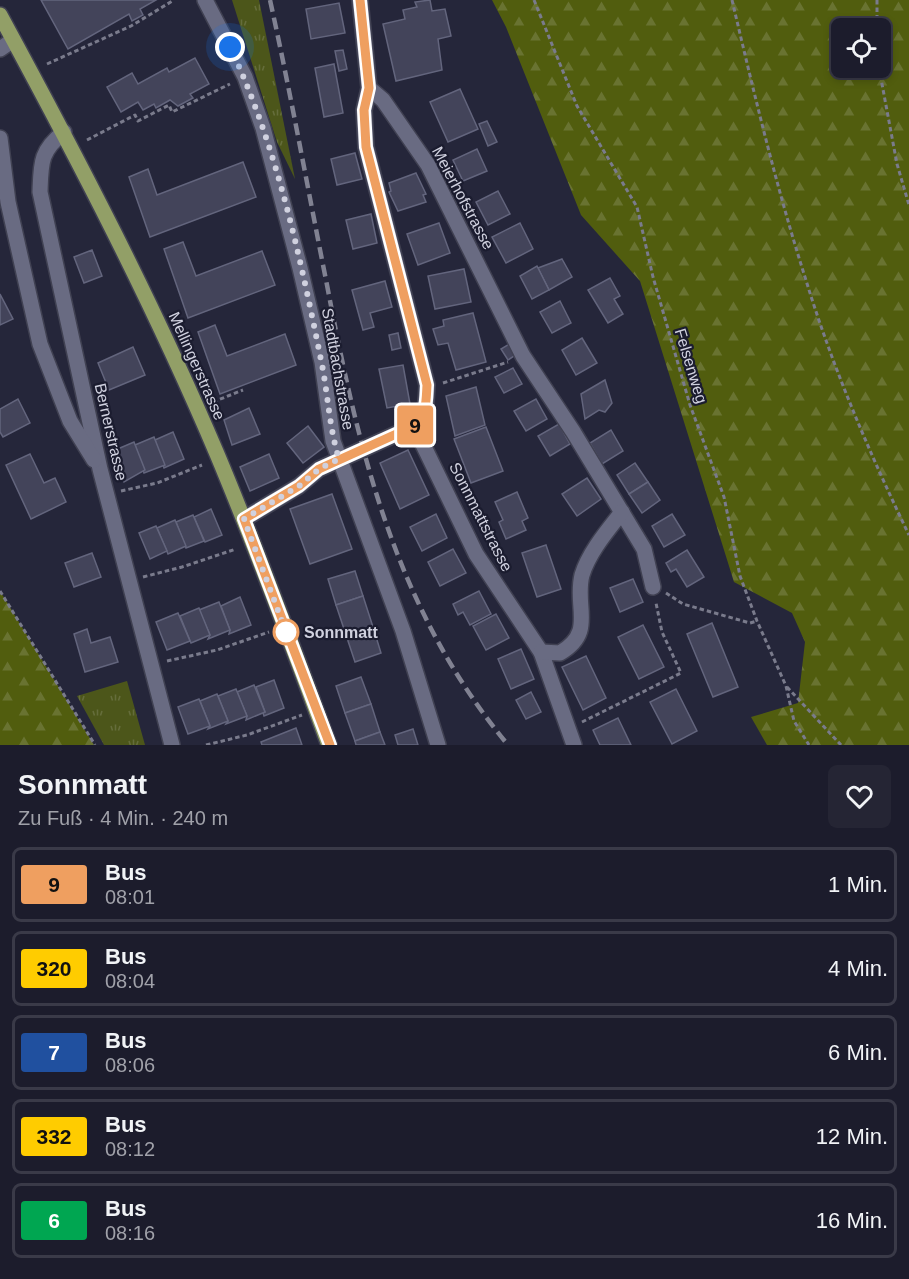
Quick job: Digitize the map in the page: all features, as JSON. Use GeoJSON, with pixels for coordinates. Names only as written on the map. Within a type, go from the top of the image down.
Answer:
{"type":"FeatureCollection","features":[{"type":"Feature","properties":{"kind":"main road","name":"Mellingerstrasse"},"geometry":{"type":"LineString","coordinates":[[0,15],[64,132],[139,282],[244,519],[330,745]]}},
{"type":"Feature","properties":{"kind":"street","name":"Stadtbachstrasse"},"geometry":{"type":"LineString","coordinates":[[205,0],[245,77],[263,128],[300,268],[339,459],[403,631],[438,745]]}},
{"type":"Feature","properties":{"kind":"street"},"geometry":{"type":"LineString","coordinates":[[244,519],[299,486],[319,469],[414,426],[421,420],[426,408],[427,385],[366,147],[364,110],[369,88],[360,0]]}},
{"type":"Feature","properties":{"kind":"street"},"geometry":{"type":"LineString","coordinates":[[0,49],[13,40]]}},
{"type":"Feature","properties":{"kind":"street","name":"Meierhofstrasse"},"geometry":{"type":"LineString","coordinates":[[369,88],[383,100],[428,165],[523,357],[574,433],[644,549],[653,587]]}},
{"type":"Feature","properties":{"kind":"street","name":"Bernerstrasse"},"geometry":{"type":"LineString","coordinates":[[64,132],[51,142],[41,160],[40,192],[100,469],[130,580],[149,665],[172,745]]}},
{"type":"Feature","properties":{"kind":"street"},"geometry":{"type":"LineString","coordinates":[[0,138],[8,202],[40,344],[69,421],[100,469]]}},
{"type":"Feature","properties":{"kind":"street","name":"Sonnmattstrasse"},"geometry":{"type":"LineString","coordinates":[[414,426],[476,555],[541,652],[566,729],[574,745]]}},
{"type":"Feature","properties":{"kind":"street"},"geometry":{"type":"LineString","coordinates":[[541,652],[560,653],[578,641],[582,626],[580,585],[583,573],[606,532],[622,512]]}},
{"type":"Feature","properties":{"kind":"path"},"geometry":{"type":"LineString","coordinates":[[47,64],[131,26],[174,0]]}},
{"type":"Feature","properties":{"kind":"path","name":"Felsenweg"},"geometry":{"type":"LineString","coordinates":[[534,0],[577,106],[637,207],[653,277],[680,373],[723,497],[740,576],[786,686],[794,721],[809,745]]}},
{"type":"Feature","properties":{"kind":"path"},"geometry":{"type":"LineString","coordinates":[[732,0],[770,158],[805,279],[879,471],[909,535]]}},
{"type":"Feature","properties":{"kind":"path"},"geometry":{"type":"LineString","coordinates":[[877,0],[877,18]]}},
{"type":"Feature","properties":{"kind":"path"},"geometry":{"type":"LineString","coordinates":[[881,78],[897,164],[909,205]]}},
{"type":"Feature","properties":{"kind":"path"},"geometry":{"type":"LineString","coordinates":[[87,140],[135,115],[138,121],[169,105],[172,112],[220,89]]}},
{"type":"Feature","properties":{"kind":"path"},"geometry":{"type":"LineString","coordinates":[[427,385],[437,384],[523,357]]}},
{"type":"Feature","properties":{"kind":"path"},"geometry":{"type":"LineString","coordinates":[[211,403],[243,390]]}},
{"type":"Feature","properties":{"kind":"path"},"geometry":{"type":"LineString","coordinates":[[108,495],[157,483],[202,465]]}},
{"type":"Feature","properties":{"kind":"path"},"geometry":{"type":"LineString","coordinates":[[130,580],[182,567],[236,549]]}},
{"type":"Feature","properties":{"kind":"path"},"geometry":{"type":"LineString","coordinates":[[653,587],[683,604],[750,623],[757,621]]}},
{"type":"Feature","properties":{"kind":"path"},"geometry":{"type":"LineString","coordinates":[[566,729],[681,673],[662,632],[653,587]]}},
{"type":"Feature","properties":{"kind":"path"},"geometry":{"type":"LineString","coordinates":[[0,591],[95,745]]}},
{"type":"Feature","properties":{"kind":"path"},"geometry":{"type":"LineString","coordinates":[[149,665],[217,650],[269,632]]}},
{"type":"Feature","properties":{"kind":"path"},"geometry":{"type":"LineString","coordinates":[[786,686],[841,745]]}},
{"type":"Feature","properties":{"kind":"path"},"geometry":{"type":"LineString","coordinates":[[206,745],[247,735],[302,715]]}},
{"type":"Feature","properties":{"kind":"green space"},"geometry":{"type":"Polygon","coordinates":[[[232,0],[259,0],[295,179],[277,142],[232,0]]]}},
{"type":"Feature","properties":{"kind":"green space"},"geometry":{"type":"Polygon","coordinates":[[[492,0],[909,0],[909,745],[767,745],[751,717],[798,703],[805,642],[792,613],[734,582],[640,281],[581,215],[506,27],[492,0]]]}},
{"type":"Feature","properties":{"kind":"green space"},"geometry":{"type":"Polygon","coordinates":[[[0,591],[94,745],[0,745],[0,591]]]}},
{"type":"Feature","properties":{"kind":"green space"},"geometry":{"type":"Polygon","coordinates":[[[127,681],[145,745],[104,745],[77,696],[127,681]]]}},
{"type":"Feature","properties":{"kind":"building"},"geometry":{"type":"Polygon","coordinates":[[[41,0],[156,0],[140,9],[143,15],[132,21],[129,14],[68,49],[41,0]]]}},
{"type":"Feature","properties":{"kind":"building"},"geometry":{"type":"Polygon","coordinates":[[[430,0],[432,11],[445,9],[451,36],[438,39],[442,70],[396,81],[383,24],[405,19],[403,10],[417,7],[415,2],[430,0]]]}},
{"type":"Feature","properties":{"kind":"building"},"geometry":{"type":"Polygon","coordinates":[[[339,3],[345,33],[311,39],[306,9],[339,3]]]}},
{"type":"Feature","properties":{"kind":"building"},"geometry":{"type":"Polygon","coordinates":[[[343,50],[347,69],[339,71],[335,51],[343,50]]]}},
{"type":"Feature","properties":{"kind":"building"},"geometry":{"type":"Polygon","coordinates":[[[195,58],[209,84],[190,94],[193,98],[178,106],[170,100],[156,108],[154,104],[143,110],[138,102],[121,112],[107,87],[132,73],[138,84],[167,68],[169,72],[195,58]]]}},
{"type":"Feature","properties":{"kind":"building"},"geometry":{"type":"Polygon","coordinates":[[[334,64],[343,113],[324,117],[315,68],[334,64]]]}},
{"type":"Feature","properties":{"kind":"building"},"geometry":{"type":"Polygon","coordinates":[[[460,89],[478,129],[448,142],[430,102],[460,89]]]}},
{"type":"Feature","properties":{"kind":"building"},"geometry":{"type":"Polygon","coordinates":[[[487,121],[497,142],[488,146],[479,124],[487,121]]]}},
{"type":"Feature","properties":{"kind":"building"},"geometry":{"type":"Polygon","coordinates":[[[477,149],[487,171],[463,181],[453,160],[477,149]]]}},
{"type":"Feature","properties":{"kind":"building"},"geometry":{"type":"Polygon","coordinates":[[[355,153],[362,179],[337,185],[331,159],[355,153]]]}},
{"type":"Feature","properties":{"kind":"building"},"geometry":{"type":"Polygon","coordinates":[[[243,162],[256,197],[150,237],[129,177],[148,169],[157,195],[243,162]]]}},
{"type":"Feature","properties":{"kind":"building"},"geometry":{"type":"Polygon","coordinates":[[[416,173],[426,194],[423,195],[426,202],[398,211],[389,192],[391,191],[389,183],[416,173]]]}},
{"type":"Feature","properties":{"kind":"building"},"geometry":{"type":"Polygon","coordinates":[[[498,191],[510,214],[488,225],[476,202],[498,191]]]}},
{"type":"Feature","properties":{"kind":"building"},"geometry":{"type":"Polygon","coordinates":[[[371,214],[377,243],[353,249],[346,220],[371,214]]]}},
{"type":"Feature","properties":{"kind":"building"},"geometry":{"type":"Polygon","coordinates":[[[439,223],[450,253],[418,265],[407,234],[439,223]]]}},
{"type":"Feature","properties":{"kind":"building"},"geometry":{"type":"Polygon","coordinates":[[[520,223],[533,249],[506,263],[492,237],[520,223]]]}},
{"type":"Feature","properties":{"kind":"building"},"geometry":{"type":"Polygon","coordinates":[[[183,242],[196,276],[262,251],[275,285],[188,318],[164,249],[183,242]]]}},
{"type":"Feature","properties":{"kind":"building"},"geometry":{"type":"Polygon","coordinates":[[[92,250],[102,276],[84,283],[74,257],[92,250]]]}},
{"type":"Feature","properties":{"kind":"building"},"geometry":{"type":"Polygon","coordinates":[[[562,259],[572,277],[549,290],[538,268],[562,259]]]}},
{"type":"Feature","properties":{"kind":"building"},"geometry":{"type":"Polygon","coordinates":[[[537,266],[549,290],[532,299],[520,276],[537,266]]]}},
{"type":"Feature","properties":{"kind":"building"},"geometry":{"type":"Polygon","coordinates":[[[464,269],[471,302],[435,309],[428,276],[464,269]]]}},
{"type":"Feature","properties":{"kind":"building"},"geometry":{"type":"Polygon","coordinates":[[[610,278],[620,296],[614,299],[623,314],[608,323],[588,290],[610,278]]]}},
{"type":"Feature","properties":{"kind":"building"},"geometry":{"type":"Polygon","coordinates":[[[385,281],[392,307],[370,313],[374,327],[363,330],[352,290],[385,281]]]}},
{"type":"Feature","properties":{"kind":"building"},"geometry":{"type":"Polygon","coordinates":[[[0,294],[13,319],[0,325],[0,294]]]}},
{"type":"Feature","properties":{"kind":"building"},"geometry":{"type":"Polygon","coordinates":[[[560,301],[571,323],[552,333],[540,312],[560,301]]]}},
{"type":"Feature","properties":{"kind":"building"},"geometry":{"type":"Polygon","coordinates":[[[473,313],[486,362],[456,370],[448,343],[438,345],[433,329],[444,326],[443,320],[473,313]]]}},
{"type":"Feature","properties":{"kind":"building"},"geometry":{"type":"Polygon","coordinates":[[[215,325],[227,356],[285,334],[296,365],[220,394],[198,332],[215,325]]]}},
{"type":"Feature","properties":{"kind":"building"},"geometry":{"type":"Polygon","coordinates":[[[398,333],[401,348],[392,350],[389,335],[398,333]]]}},
{"type":"Feature","properties":{"kind":"building"},"geometry":{"type":"Polygon","coordinates":[[[582,338],[597,363],[576,375],[562,350],[582,338]]]}},
{"type":"Feature","properties":{"kind":"building"},"geometry":{"type":"Polygon","coordinates":[[[511,343],[517,354],[508,360],[501,349],[511,343]]]}},
{"type":"Feature","properties":{"kind":"building"},"geometry":{"type":"Polygon","coordinates":[[[133,347],[145,375],[109,390],[98,363],[133,347]]]}},
{"type":"Feature","properties":{"kind":"building"},"geometry":{"type":"Polygon","coordinates":[[[403,365],[410,404],[387,408],[379,369],[403,365]]]}},
{"type":"Feature","properties":{"kind":"building"},"geometry":{"type":"Polygon","coordinates":[[[513,368],[522,384],[504,393],[495,377],[513,368]]]}},
{"type":"Feature","properties":{"kind":"building"},"geometry":{"type":"Polygon","coordinates":[[[605,380],[612,403],[605,412],[599,410],[585,419],[581,394],[605,380]]]}},
{"type":"Feature","properties":{"kind":"building"},"geometry":{"type":"Polygon","coordinates":[[[476,387],[485,425],[455,436],[446,396],[476,387]]]}},
{"type":"Feature","properties":{"kind":"building"},"geometry":{"type":"Polygon","coordinates":[[[18,399],[30,423],[3,437],[0,432],[0,409],[18,399]]]}},
{"type":"Feature","properties":{"kind":"building"},"geometry":{"type":"Polygon","coordinates":[[[536,399],[547,419],[526,431],[514,411],[536,399]]]}},
{"type":"Feature","properties":{"kind":"building"},"geometry":{"type":"Polygon","coordinates":[[[249,408],[260,434],[232,445],[224,420],[249,408]]]}},
{"type":"Feature","properties":{"kind":"building"},"geometry":{"type":"Polygon","coordinates":[[[559,424],[570,444],[550,456],[538,436],[559,424]]]}},
{"type":"Feature","properties":{"kind":"building"},"geometry":{"type":"Polygon","coordinates":[[[308,426],[324,447],[303,463],[287,443],[308,426]]]}},
{"type":"Feature","properties":{"kind":"building"},"geometry":{"type":"Polygon","coordinates":[[[486,427],[503,471],[471,483],[454,439],[486,427]]]}},
{"type":"Feature","properties":{"kind":"building"},"geometry":{"type":"Polygon","coordinates":[[[611,430],[623,451],[602,464],[590,443],[611,430]]]}},
{"type":"Feature","properties":{"kind":"building"},"geometry":{"type":"Polygon","coordinates":[[[173,432],[184,459],[164,468],[155,440],[173,432]]]}},
{"type":"Feature","properties":{"kind":"building"},"geometry":{"type":"Polygon","coordinates":[[[154,437],[165,465],[144,473],[135,445],[154,437]]]}},
{"type":"Feature","properties":{"kind":"building"},"geometry":{"type":"Polygon","coordinates":[[[134,442],[145,470],[124,482],[113,451],[134,442]]]}},
{"type":"Feature","properties":{"kind":"building"},"geometry":{"type":"Polygon","coordinates":[[[408,450],[429,495],[400,509],[380,463],[408,450]]]}},
{"type":"Feature","properties":{"kind":"building"},"geometry":{"type":"Polygon","coordinates":[[[30,454],[44,483],[55,478],[66,502],[31,519],[6,465],[30,454]]]}},
{"type":"Feature","properties":{"kind":"building"},"geometry":{"type":"Polygon","coordinates":[[[269,454],[279,478],[250,491],[240,467],[269,454]]]}},
{"type":"Feature","properties":{"kind":"building"},"geometry":{"type":"Polygon","coordinates":[[[635,463],[648,482],[629,494],[617,475],[635,463]]]}},
{"type":"Feature","properties":{"kind":"building"},"geometry":{"type":"Polygon","coordinates":[[[587,478],[601,499],[577,516],[562,494],[587,478]]]}},
{"type":"Feature","properties":{"kind":"building"},"geometry":{"type":"Polygon","coordinates":[[[648,482],[660,500],[642,513],[629,494],[648,482]]]}},
{"type":"Feature","properties":{"kind":"building"},"geometry":{"type":"Polygon","coordinates":[[[517,492],[528,518],[522,521],[526,530],[506,539],[499,522],[503,520],[495,502],[517,492]]]}},
{"type":"Feature","properties":{"kind":"building"},"geometry":{"type":"Polygon","coordinates":[[[332,494],[352,549],[310,564],[290,509],[332,494]]]}},
{"type":"Feature","properties":{"kind":"building"},"geometry":{"type":"Polygon","coordinates":[[[211,509],[222,535],[205,542],[194,517],[211,509]]]}},
{"type":"Feature","properties":{"kind":"building"},"geometry":{"type":"Polygon","coordinates":[[[436,514],[447,538],[422,551],[410,527],[436,514]]]}},
{"type":"Feature","properties":{"kind":"building"},"geometry":{"type":"Polygon","coordinates":[[[672,514],[685,535],[664,547],[652,526],[672,514]]]}},
{"type":"Feature","properties":{"kind":"building"},"geometry":{"type":"Polygon","coordinates":[[[193,515],[204,541],[186,548],[176,522],[193,515]]]}},
{"type":"Feature","properties":{"kind":"building"},"geometry":{"type":"Polygon","coordinates":[[[175,520],[186,546],[168,554],[157,528],[175,520]]]}},
{"type":"Feature","properties":{"kind":"building"},"geometry":{"type":"Polygon","coordinates":[[[156,526],[167,551],[150,559],[139,533],[156,526]]]}},
{"type":"Feature","properties":{"kind":"building"},"geometry":{"type":"Polygon","coordinates":[[[546,545],[561,589],[537,597],[522,553],[546,545]]]}},
{"type":"Feature","properties":{"kind":"building"},"geometry":{"type":"Polygon","coordinates":[[[453,549],[466,573],[440,586],[428,562],[453,549]]]}},
{"type":"Feature","properties":{"kind":"building"},"geometry":{"type":"Polygon","coordinates":[[[687,550],[704,577],[687,587],[676,569],[671,572],[666,563],[687,550]]]}},
{"type":"Feature","properties":{"kind":"building"},"geometry":{"type":"Polygon","coordinates":[[[92,553],[101,577],[74,587],[65,563],[92,553]]]}},
{"type":"Feature","properties":{"kind":"building"},"geometry":{"type":"Polygon","coordinates":[[[355,571],[363,596],[336,605],[328,579],[355,571]]]}},
{"type":"Feature","properties":{"kind":"building"},"geometry":{"type":"Polygon","coordinates":[[[633,579],[643,602],[620,612],[610,588],[633,579]]]}},
{"type":"Feature","properties":{"kind":"building"},"geometry":{"type":"Polygon","coordinates":[[[479,591],[491,614],[470,625],[463,612],[458,615],[453,604],[479,591]]]}},
{"type":"Feature","properties":{"kind":"building"},"geometry":{"type":"Polygon","coordinates":[[[363,596],[373,627],[346,635],[336,605],[363,596]]]}},
{"type":"Feature","properties":{"kind":"building"},"geometry":{"type":"Polygon","coordinates":[[[240,597],[251,625],[229,634],[230,630],[221,606],[240,597]]]}},
{"type":"Feature","properties":{"kind":"building"},"geometry":{"type":"Polygon","coordinates":[[[219,602],[230,630],[208,639],[210,635],[199,610],[219,602]]]}},
{"type":"Feature","properties":{"kind":"building"},"geometry":{"type":"Polygon","coordinates":[[[199,608],[210,635],[191,643],[180,616],[199,608]]]}},
{"type":"Feature","properties":{"kind":"building"},"geometry":{"type":"Polygon","coordinates":[[[178,613],[190,641],[167,650],[156,622],[178,613]]]}},
{"type":"Feature","properties":{"kind":"building"},"geometry":{"type":"Polygon","coordinates":[[[496,614],[509,638],[486,650],[473,626],[496,614]]]}},
{"type":"Feature","properties":{"kind":"building"},"geometry":{"type":"Polygon","coordinates":[[[712,623],[738,687],[713,697],[687,634],[712,623]]]}},
{"type":"Feature","properties":{"kind":"building"},"geometry":{"type":"Polygon","coordinates":[[[643,625],[664,667],[639,679],[618,637],[643,625]]]}},
{"type":"Feature","properties":{"kind":"building"},"geometry":{"type":"Polygon","coordinates":[[[373,627],[381,653],[355,662],[346,635],[373,627]]]}},
{"type":"Feature","properties":{"kind":"building"},"geometry":{"type":"Polygon","coordinates":[[[87,629],[91,643],[110,637],[118,662],[85,672],[74,634],[87,629]]]}},
{"type":"Feature","properties":{"kind":"building"},"geometry":{"type":"Polygon","coordinates":[[[521,649],[534,679],[511,689],[498,659],[521,649]]]}},
{"type":"Feature","properties":{"kind":"building"},"geometry":{"type":"Polygon","coordinates":[[[586,656],[606,698],[583,710],[562,667],[586,656]]]}},
{"type":"Feature","properties":{"kind":"building"},"geometry":{"type":"Polygon","coordinates":[[[361,677],[371,704],[345,713],[336,686],[361,677]]]}},
{"type":"Feature","properties":{"kind":"building"},"geometry":{"type":"Polygon","coordinates":[[[274,680],[284,708],[264,716],[265,712],[256,687],[274,680]]]}},
{"type":"Feature","properties":{"kind":"building"},"geometry":{"type":"Polygon","coordinates":[[[254,685],[265,712],[246,720],[247,716],[237,692],[254,685]]]}},
{"type":"Feature","properties":{"kind":"building"},"geometry":{"type":"Polygon","coordinates":[[[236,689],[247,716],[226,724],[228,721],[218,696],[236,689]]]}},
{"type":"Feature","properties":{"kind":"building"},"geometry":{"type":"Polygon","coordinates":[[[676,689],[697,731],[672,744],[650,702],[676,689]]]}},
{"type":"Feature","properties":{"kind":"building"},"geometry":{"type":"Polygon","coordinates":[[[531,692],[541,712],[526,719],[516,700],[531,692]]]}},
{"type":"Feature","properties":{"kind":"building"},"geometry":{"type":"Polygon","coordinates":[[[217,694],[228,721],[208,729],[210,726],[200,701],[217,694]]]}},
{"type":"Feature","properties":{"kind":"building"},"geometry":{"type":"Polygon","coordinates":[[[199,699],[210,726],[188,734],[178,707],[199,699]]]}},
{"type":"Feature","properties":{"kind":"building"},"geometry":{"type":"Polygon","coordinates":[[[371,704],[380,732],[355,741],[345,713],[371,704]]]}},
{"type":"Feature","properties":{"kind":"building"},"geometry":{"type":"Polygon","coordinates":[[[618,718],[631,745],[600,745],[593,730],[618,718]]]}},
{"type":"Feature","properties":{"kind":"building"},"geometry":{"type":"Polygon","coordinates":[[[296,728],[302,745],[262,745],[261,742],[296,728]]]}},
{"type":"Feature","properties":{"kind":"building"},"geometry":{"type":"Polygon","coordinates":[[[413,729],[418,745],[398,745],[395,735],[413,729]]]}},
{"type":"Feature","properties":{"kind":"building"},"geometry":{"type":"Polygon","coordinates":[[[380,732],[385,745],[356,745],[355,741],[380,732]]]}},
{"type":"Feature","properties":{"kind":"railway"},"geometry":{"type":"LineString","coordinates":[[270,0],[339,347],[369,469],[410,584],[437,640],[469,693],[508,745]]}},
{"type":"Feature","properties":{"kind":"bus line","name":"9"},"geometry":{"type":"LineString","coordinates":[[330,745],[244,519],[299,486],[319,469],[414,426],[421,420],[426,408],[427,385],[366,147],[364,110],[369,88],[360,0]]}},
{"type":"Feature","properties":{"kind":"place","name":"Sonnmatt"},"geometry":{"type":"Point","coordinates":[286,632]}},
{"type":"Feature","properties":{"kind":"route"},"geometry":{"type":"LineString","coordinates":[[230,47],[245,77],[263,128],[284,205],[322,362],[329,419],[339,459],[319,469],[299,486],[244,519],[286,632]]}}]}
